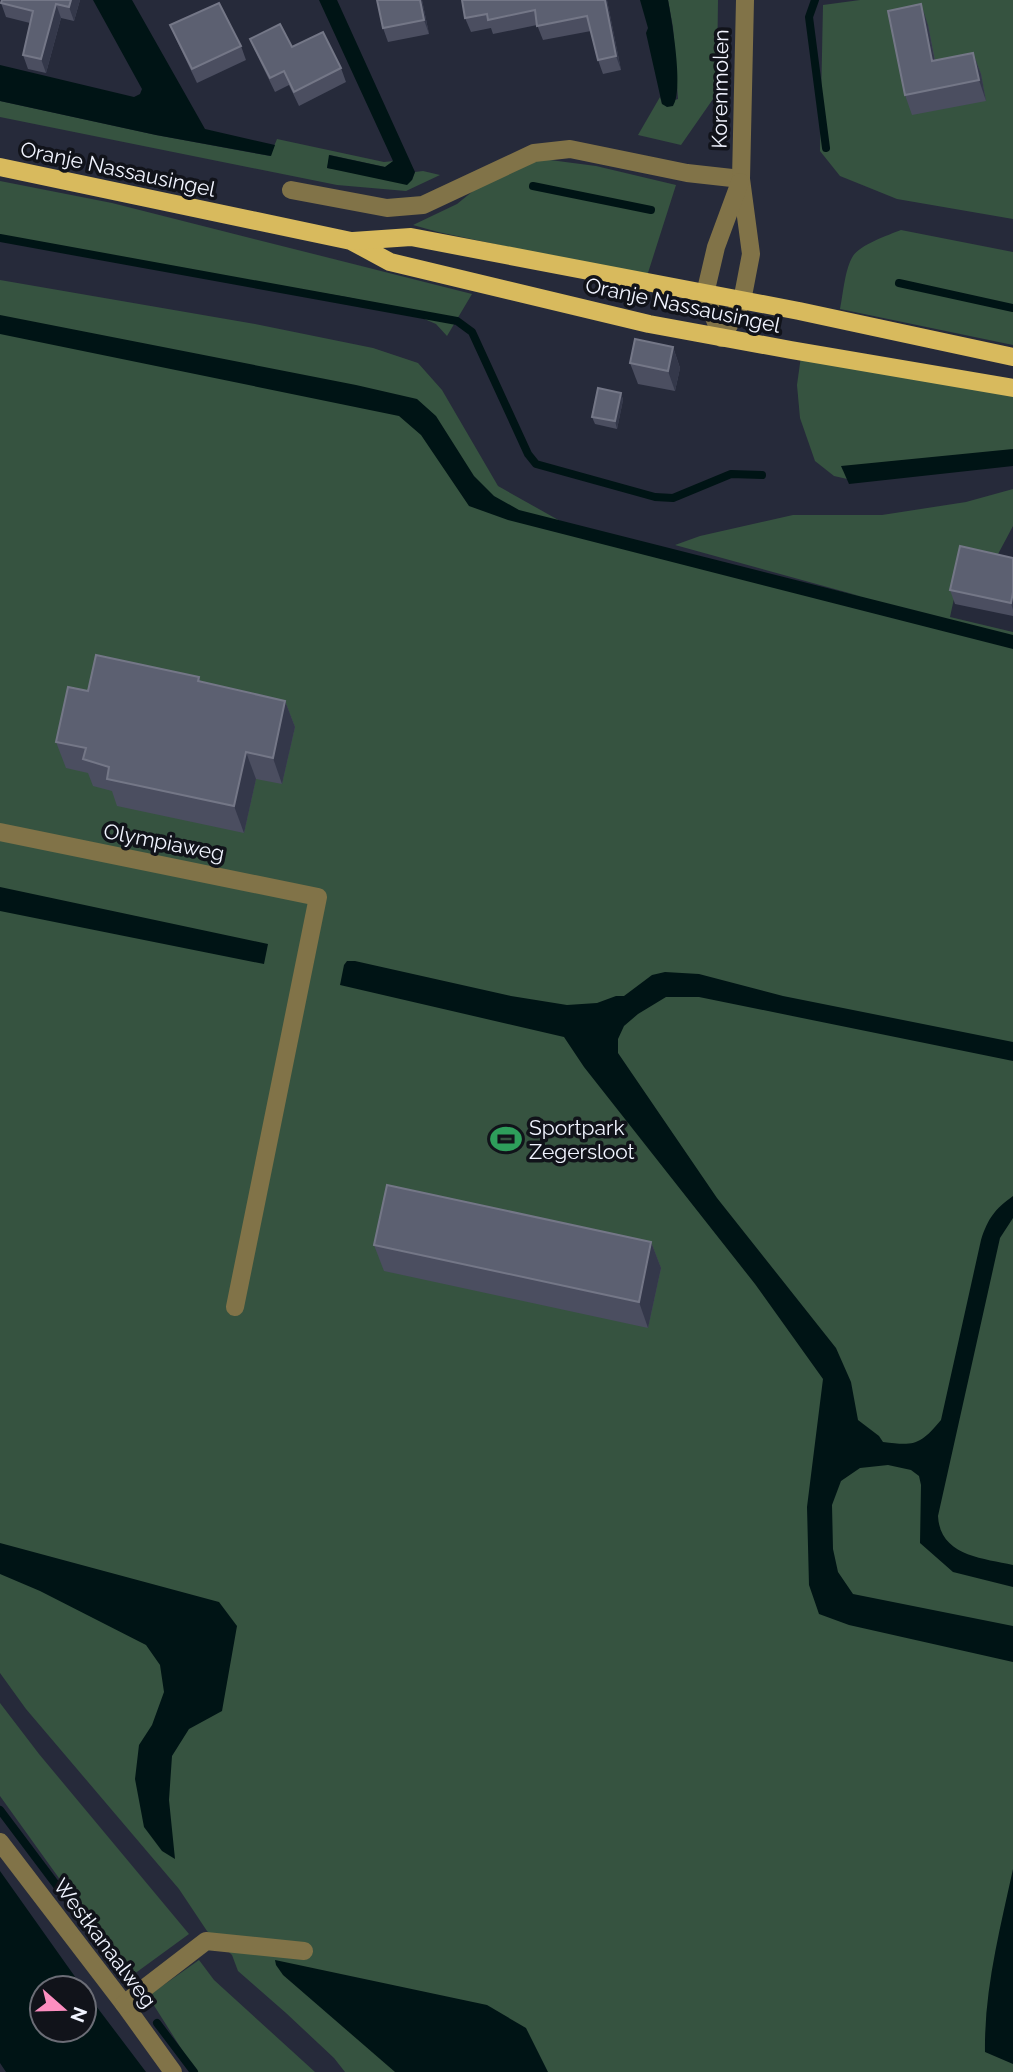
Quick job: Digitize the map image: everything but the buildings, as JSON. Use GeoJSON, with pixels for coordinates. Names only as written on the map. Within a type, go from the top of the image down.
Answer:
{"type":"FeatureCollection","features":[{"type":"Feature","properties":{"kind":"main road","name":"Oranje Nassausingel"},"geometry":{"type":"LineString","coordinates":[[0,167],[351,241],[411,237],[827,317],[1013,357]]}},
{"type":"Feature","properties":{"kind":"main road","name":"Oranje Nassausingel"},"geometry":{"type":"LineString","coordinates":[[351,241],[390,262],[649,324],[1013,387]]}},
{"type":"Feature","properties":{"kind":"street","name":"Korenmolen"},"geometry":{"type":"LineString","coordinates":[[722,338],[742,301],[751,254],[741,179],[745,0]]}},
{"type":"Feature","properties":{"kind":"street"},"geometry":{"type":"LineString","coordinates":[[290,190],[387,208],[423,205],[534,153],[570,149],[687,173],[741,179]]}},
{"type":"Feature","properties":{"kind":"street","name":"Korenmolen"},"geometry":{"type":"LineString","coordinates":[[705,294],[716,247],[741,179]]}},
{"type":"Feature","properties":{"kind":"street"},"geometry":{"type":"LineString","coordinates":[[705,294],[722,338]]}},
{"type":"Feature","properties":{"kind":"street","name":"Olympiaweg"},"geometry":{"type":"LineString","coordinates":[[0,832],[318,897],[235,1307]]}},
{"type":"Feature","properties":{"kind":"street","name":"Westkanaalweg"},"geometry":{"type":"LineString","coordinates":[[0,1842],[173,2072]]}},
{"type":"Feature","properties":{"kind":"street"},"geometry":{"type":"LineString","coordinates":[[124,2004],[206,1941],[304,1951]]}},
{"type":"Feature","properties":{"kind":"green space"},"geometry":{"type":"Polygon","coordinates":[[[668,0],[718,0],[717,74],[713,99],[681,145],[638,135],[660,97],[662,104],[678,99],[673,27],[668,0]]]}},
{"type":"Feature","properties":{"kind":"green space"},"geometry":{"type":"Polygon","coordinates":[[[860,0],[1013,0],[1013,219],[897,199],[840,176],[820,151],[823,5],[860,0]]]}},
{"type":"Feature","properties":{"kind":"green space"},"geometry":{"type":"Polygon","coordinates":[[[0,101],[156,135],[270,156],[277,139],[384,162],[394,161],[385,167],[330,155],[327,168],[412,180],[415,172],[440,175],[406,191],[337,185],[0,117],[0,101]]]}},
{"type":"Feature","properties":{"kind":"green space"},"geometry":{"type":"Polygon","coordinates":[[[527,157],[596,166],[676,185],[647,276],[413,225],[457,204],[504,166],[527,157]]]}},
{"type":"Feature","properties":{"kind":"green space"},"geometry":{"type":"Polygon","coordinates":[[[0,181],[112,203],[472,294],[447,336],[436,324],[406,311],[347,297],[0,236],[0,181]]]}},
{"type":"Feature","properties":{"kind":"green space"},"geometry":{"type":"Polygon","coordinates":[[[901,230],[1013,252],[1013,345],[840,309],[846,274],[853,256],[868,244],[901,230]]]}},
{"type":"Feature","properties":{"kind":"green space","name":"Sportpark Zegersloot"},"geometry":{"type":"Polygon","coordinates":[[[0,280],[255,324],[373,348],[418,363],[442,390],[498,486],[585,535],[860,596],[675,545],[700,536],[793,515],[882,515],[966,502],[1013,489],[1013,526],[997,556],[965,548],[950,617],[1013,632],[1013,2072],[345,2072],[334,2058],[238,1971],[232,1955],[207,1931],[179,1889],[26,1709],[0,1673],[0,280]]]}},
{"type":"Feature","properties":{"kind":"green space"},"geometry":{"type":"Polygon","coordinates":[[[802,349],[1013,391],[1013,455],[856,481],[834,476],[815,461],[800,418],[797,385],[802,349]]]}},
{"type":"Feature","properties":{"kind":"green space"},"geometry":{"type":"Polygon","coordinates":[[[0,1703],[39,1754],[189,1934],[130,1977],[0,1796],[0,1703]]]}},
{"type":"Feature","properties":{"kind":"green space"},"geometry":{"type":"Polygon","coordinates":[[[199,1960],[214,1980],[315,2072],[196,2072],[148,1996],[199,1960]]]}},
{"type":"Feature","properties":{"kind":"shaded area"},"geometry":{"type":"Polygon","coordinates":[[[93,0],[132,0],[205,129],[275,145],[271,156],[156,135],[0,101],[0,65],[134,97],[140,94],[142,89],[93,0]]]}},
{"type":"Feature","properties":{"kind":"shaded area"},"geometry":{"type":"Polygon","coordinates":[[[319,0],[337,0],[415,172],[407,185],[327,168],[329,155],[385,167],[393,161],[319,0]]]}},
{"type":"Feature","properties":{"kind":"shaded area"},"geometry":{"type":"Polygon","coordinates":[[[640,0],[668,0],[677,71],[673,106],[662,104],[640,0]]]}},
{"type":"Feature","properties":{"kind":"shaded area"},"geometry":{"type":"Polygon","coordinates":[[[0,315],[417,399],[436,416],[474,476],[494,496],[519,510],[1013,635],[1013,649],[508,520],[469,506],[421,435],[399,416],[0,334],[0,315]]]}},
{"type":"Feature","properties":{"kind":"shaded area"},"geometry":{"type":"Polygon","coordinates":[[[1013,449],[1013,466],[849,484],[841,466],[1013,449]]]}},
{"type":"Feature","properties":{"kind":"shaded area"},"geometry":{"type":"Polygon","coordinates":[[[0,887],[268,944],[264,964],[0,911],[0,887]]]}},
{"type":"Feature","properties":{"kind":"shaded area"},"geometry":{"type":"Polygon","coordinates":[[[347,961],[511,996],[567,1005],[597,1003],[624,996],[652,975],[665,972],[699,974],[783,996],[1013,1042],[1013,1061],[699,997],[666,997],[624,1026],[618,1039],[618,1053],[717,1198],[836,1348],[851,1382],[858,1420],[883,1442],[916,1442],[928,1435],[941,1420],[981,1240],[993,1215],[1013,1196],[1013,1218],[1000,1238],[938,1516],[946,1540],[954,1547],[976,1557],[1013,1565],[1013,1587],[953,1572],[920,1543],[921,1485],[919,1476],[911,1470],[888,1465],[860,1468],[841,1481],[832,1505],[833,1549],[838,1572],[853,1594],[1013,1626],[1013,1662],[849,1625],[819,1614],[809,1585],[807,1507],[823,1379],[755,1284],[584,1067],[564,1037],[340,985],[347,961]]]}},
{"type":"Feature","properties":{"kind":"shaded area"},"geometry":{"type":"Polygon","coordinates":[[[0,1543],[219,1602],[237,1626],[222,1711],[189,1729],[172,1756],[169,1800],[175,1859],[162,1851],[144,1827],[135,1779],[139,1745],[152,1725],[164,1692],[160,1665],[146,1645],[40,1591],[0,1574],[0,1543]]]}},
{"type":"Feature","properties":{"kind":"shaded area"},"geometry":{"type":"Polygon","coordinates":[[[1013,1869],[1013,2064],[985,2052],[985,2029],[998,1937],[1013,1869]]]}},
{"type":"Feature","properties":{"kind":"shaded area"},"geometry":{"type":"Polygon","coordinates":[[[0,1871],[73,1974],[28,1974],[28,2044],[98,2044],[98,2009],[146,2072],[6,2072],[0,2063],[0,1871]]]}},
{"type":"Feature","properties":{"kind":"shaded area"},"geometry":{"type":"Polygon","coordinates":[[[275,1960],[487,2005],[526,2028],[548,2072],[395,2072],[283,1975],[275,1960]]]}},
{"type":"Feature","properties":{"kind":"waterway"},"geometry":{"type":"LineString","coordinates":[[815,0],[809,17],[826,148]]}},
{"type":"Feature","properties":{"kind":"waterway"},"geometry":{"type":"LineString","coordinates":[[533,186],[651,210]]}},
{"type":"Feature","properties":{"kind":"waterway"},"geometry":{"type":"LineString","coordinates":[[0,238],[457,321],[472,332],[528,454],[536,464],[655,497],[673,498],[731,474],[762,475]]}},
{"type":"Feature","properties":{"kind":"waterway"},"geometry":{"type":"LineString","coordinates":[[899,283],[1013,308]]}},
{"type":"Feature","properties":{"kind":"waterway"},"geometry":{"type":"LineString","coordinates":[[0,1810],[124,1975]]}},
{"type":"Feature","properties":{"kind":"waterway"},"geometry":{"type":"LineString","coordinates":[[157,2023],[194,2072]]}},
{"type":"Feature","properties":{"kind":"place","name":"Sportpark Zegersloot"},"geometry":{"type":"Point","coordinates":[506,1139]}}]}
